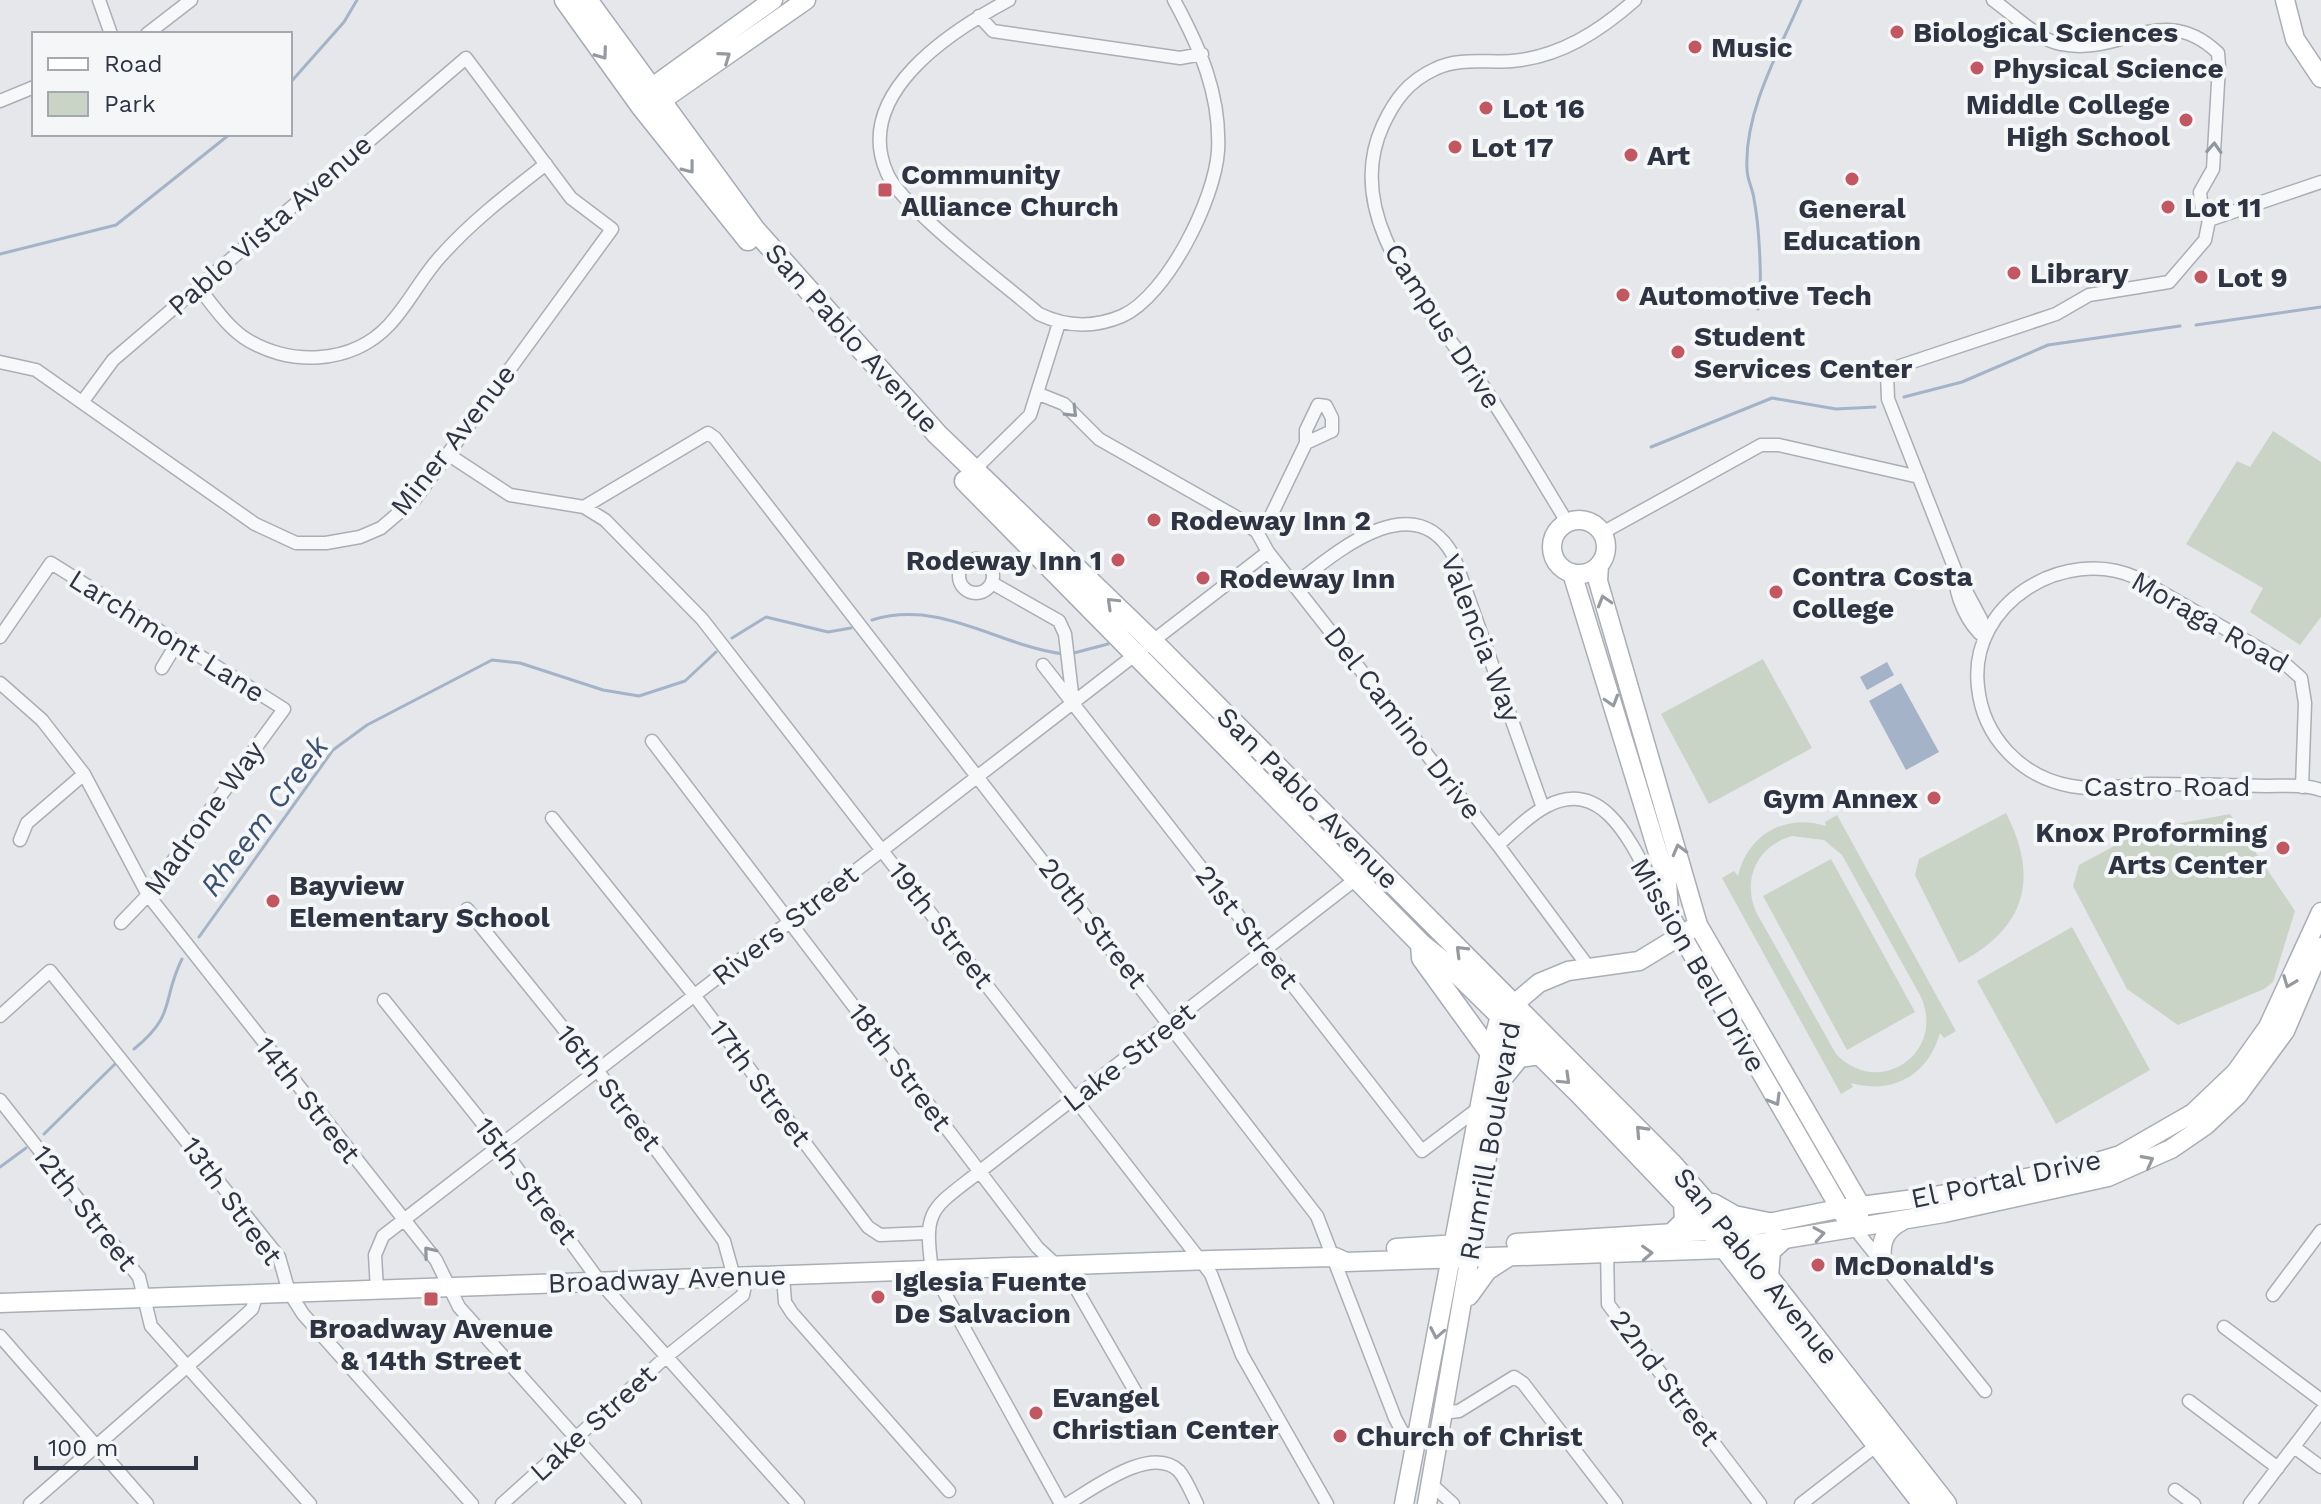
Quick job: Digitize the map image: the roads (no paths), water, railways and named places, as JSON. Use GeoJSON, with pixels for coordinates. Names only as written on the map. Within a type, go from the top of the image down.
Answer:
{"type":"FeatureCollection","features":[{"type":"Feature","properties":{"kind":"main road","name":"San Pablo Avenue"},"geometry":{"type":"LineString","coordinates":[[565,0],[651,99],[782,264],[973,471],[1152,641],[1365,871],[1421,944],[1610,1098],[1727,1240],[1828,1382],[1923,1504]]}},
{"type":"Feature","properties":{"kind":"main road","name":"San Pablo Avenue"},"geometry":{"type":"LineString","coordinates":[[587,0],[651,99],[774,272],[962,478],[1134,655],[1365,871],[1508,1014],[1540,1054],[1691,1198]]}},
{"type":"Feature","properties":{"kind":"main road"},"geometry":{"type":"LineString","coordinates":[[1421,944],[1422,958],[1490,1052]]}},
{"type":"Feature","properties":{"kind":"main road"},"geometry":{"type":"LineString","coordinates":[[1502,1078],[1519,1057],[1540,1054]]}},
{"type":"Feature","properties":{"kind":"main road"},"geometry":{"type":"LineString","coordinates":[[1671,1235],[1685,1221],[1691,1198],[1778,1232],[1770,1251],[1768,1277]]}},
{"type":"Feature","properties":{"kind":"main road","name":"San Pablo Avenue"},"geometry":{"type":"LineString","coordinates":[[1727,1240],[1768,1277],[1946,1504]]}},
{"type":"Feature","properties":{"kind":"main road"},"geometry":{"type":"LineString","coordinates":[[1828,1382],[1839,1384],[1865,1416],[1879,1417]]}},
{"type":"Feature","properties":{"kind":"main road"},"geometry":{"type":"LineString","coordinates":[[1877,1445],[1888,1449],[1900,1464],[1920,1470]]}},
{"type":"Feature","properties":{"kind":"street"},"geometry":{"type":"LineString","coordinates":[[99,0],[110,32]]}},
{"type":"Feature","properties":{"kind":"street"},"geometry":{"type":"LineString","coordinates":[[150,32],[191,0]]}},
{"type":"Feature","properties":{"kind":"street"},"geometry":{"type":"LineString","coordinates":[[651,99],[773,0]]}},
{"type":"Feature","properties":{"kind":"street"},"geometry":{"type":"LineString","coordinates":[[651,99],[806,0]]}},
{"type":"Feature","properties":{"kind":"street"},"geometry":{"type":"LineString","coordinates":[[1009,0],[979,16],[941,44],[896,89],[882,124],[885,168],[909,203],[1039,314],[1059,323],[1094,325],[1125,315],[1147,297],[1193,232],[1208,196],[1218,152],[1216,113],[1202,54],[1174,0]]}},
{"type":"Feature","properties":{"kind":"street","name":"Campus Drive"},"geometry":{"type":"LineString","coordinates":[[1567,522],[1483,387],[1402,273],[1376,210],[1372,153],[1401,92],[1431,71],[1448,63],[1515,61],[1555,52],[1591,35],[1635,0]]}},
{"type":"Feature","properties":{"kind":"street"},"geometry":{"type":"LineString","coordinates":[[1985,638],[1981,619],[1956,572],[1885,390],[1891,370],[2056,314],[2089,295],[2169,282],[2205,240],[2209,220],[2202,211],[2200,192],[2213,169],[2219,66],[2218,53],[2206,39],[2193,31],[2175,27],[2145,27],[2102,43],[2060,45],[1993,0]]}},
{"type":"Feature","properties":{"kind":"street"},"geometry":{"type":"LineString","coordinates":[[2285,0],[2295,39],[2321,78]]}},
{"type":"Feature","properties":{"kind":"street"},"geometry":{"type":"LineString","coordinates":[[979,16],[993,31],[1180,58],[1202,54]]}},
{"type":"Feature","properties":{"kind":"street","name":"Pablo Vista Avenue"},"geometry":{"type":"LineString","coordinates":[[83,401],[113,360],[466,58],[546,164]]}},
{"type":"Feature","properties":{"kind":"street"},"geometry":{"type":"LineString","coordinates":[[0,101],[32,88]]}},
{"type":"Feature","properties":{"kind":"street"},"geometry":{"type":"LineString","coordinates":[[198,287],[240,335],[258,346],[289,356],[315,357],[356,350],[389,325],[438,258],[480,216],[546,164]]}},
{"type":"Feature","properties":{"kind":"street","name":"Miner Avenue"},"geometry":{"type":"LineString","coordinates":[[0,362],[36,370],[255,524],[296,543],[346,540],[381,528],[407,507],[449,455],[612,229],[571,198],[546,164]]}},
{"type":"Feature","properties":{"kind":"street"},"geometry":{"type":"LineString","coordinates":[[2209,220],[2321,182]]}},
{"type":"Feature","properties":{"kind":"street"},"geometry":{"type":"LineString","coordinates":[[973,471],[1030,415],[1059,323]]}},
{"type":"Feature","properties":{"kind":"street","name":"Del Camino Drive"},"geometry":{"type":"LineString","coordinates":[[1039,394],[1064,404],[1099,439],[1238,518],[1257,532],[1268,552],[1498,845],[1590,969]]}},
{"type":"Feature","properties":{"kind":"street","name":"20th Street"},"geometry":{"type":"LineString","coordinates":[[584,507],[708,433],[1172,1024],[1317,1216],[1395,1418],[1413,1452]]}},
{"type":"Feature","properties":{"kind":"street"},"geometry":{"type":"LineString","coordinates":[[1257,532],[1267,524],[1306,443]]}},
{"type":"Feature","properties":{"kind":"street"},"geometry":{"type":"LineString","coordinates":[[1602,533],[1761,445],[1779,445],[1919,477]]}},
{"type":"Feature","properties":{"kind":"street","name":"19th Street"},"geometry":{"type":"LineString","coordinates":[[449,455],[510,495],[584,507],[605,520],[702,619],[1211,1274],[1242,1355],[1327,1504]]}},
{"type":"Feature","properties":{"kind":"street"},"geometry":{"type":"LineString","coordinates":[[1508,1014],[1554,975],[1639,961],[1698,925],[1598,581],[1599,565],[1606,548],[1602,533],[1589,522],[1567,522],[1555,534],[1552,550],[1558,565],[1572,573],[1584,573],[1599,565]]}},
{"type":"Feature","properties":{"kind":"street","name":"Valencia Way"},"geometry":{"type":"LineString","coordinates":[[1294,585],[1341,548],[1379,528],[1414,526],[1443,540],[1454,557],[1543,808]]}},
{"type":"Feature","properties":{"kind":"street","name":"Rivers Street"},"geometry":{"type":"LineString","coordinates":[[377,1290],[375,1255],[383,1236],[1268,552]]}},
{"type":"Feature","properties":{"kind":"street","name":"Larchmont Lane"},"geometry":{"type":"LineString","coordinates":[[0,637],[51,563],[284,709]]}},
{"type":"Feature","properties":{"kind":"street","name":"Moraga Road"},"geometry":{"type":"LineString","coordinates":[[1977,683],[1985,638],[2015,596],[2055,573],[2092,567],[2123,571],[2283,662],[2301,678],[2305,703],[2302,787]]}},
{"type":"Feature","properties":{"kind":"street"},"geometry":{"type":"LineString","coordinates":[[1572,573],[1667,882],[1669,914]]}},
{"type":"Feature","properties":{"kind":"street"},"geometry":{"type":"LineString","coordinates":[[992,583],[1059,621],[1065,634],[1073,702]]}},
{"type":"Feature","properties":{"kind":"street"},"geometry":{"type":"LineString","coordinates":[[162,668],[177,643]]}},
{"type":"Feature","properties":{"kind":"street","name":"21st Street"},"geometry":{"type":"LineString","coordinates":[[1043,665],[1422,1151],[1480,1107]]}},
{"type":"Feature","properties":{"kind":"street","name":"14th Street"},"geometry":{"type":"LineString","coordinates":[[0,683],[42,720],[84,774],[148,895],[436,1260],[459,1307],[635,1504]]}},
{"type":"Feature","properties":{"kind":"street","name":"Castro Road"},"geometry":{"type":"LineString","coordinates":[[1977,683],[1981,709],[2005,751],[2022,766],[2049,780],[2097,788],[2149,784],[2320,788]]}},
{"type":"Feature","properties":{"kind":"street","name":"Madrone Way"},"geometry":{"type":"LineString","coordinates":[[121,923],[148,895],[284,709]]}},
{"type":"Feature","properties":{"kind":"street","name":"18th Street"},"geometry":{"type":"LineString","coordinates":[[652,741],[979,1172],[1053,1265],[1070,1278],[1139,1398]]}},
{"type":"Feature","properties":{"kind":"street"},"geometry":{"type":"LineString","coordinates":[[20,840],[27,823],[84,774]]}},
{"type":"Feature","properties":{"kind":"street","name":"Mission Bell Drive"},"geometry":{"type":"LineString","coordinates":[[1498,845],[1543,808],[1565,799],[1581,798],[1605,808],[1838,1209],[1985,1391]]}},
{"type":"Feature","properties":{"kind":"street","name":"17th Street"},"geometry":{"type":"LineString","coordinates":[[552,818],[694,995],[868,1227],[880,1235],[926,1233]]}},
{"type":"Feature","properties":{"kind":"street","name":"Lake Street"},"geometry":{"type":"LineString","coordinates":[[926,1233],[938,1207],[979,1172],[1365,871]]}},
{"type":"Feature","properties":{"kind":"street","name":"16th Street"},"geometry":{"type":"LineString","coordinates":[[467,909],[597,1070],[724,1241],[740,1276]]}},
{"type":"Feature","properties":{"kind":"street","name":"El Portal Drive"},"geometry":{"type":"LineString","coordinates":[[1778,1232],[1838,1209],[1930,1197],[2077,1168],[2120,1155],[2165,1132],[2207,1102],[2251,1052],[2279,1005],[2301,948],[2321,912]]}},
{"type":"Feature","properties":{"kind":"street","name":"Mission Bell Drive"},"geometry":{"type":"LineString","coordinates":[[1698,925],[1861,1206]]}},
{"type":"Feature","properties":{"kind":"street","name":"El Portal Drive"},"geometry":{"type":"LineString","coordinates":[[1727,1240],[1778,1232],[1855,1229],[2070,1187],[2138,1166],[2171,1149],[2206,1125],[2262,1067],[2299,1003],[2321,947]]}},
{"type":"Feature","properties":{"kind":"street","name":"13th Street"},"geometry":{"type":"LineString","coordinates":[[0,1016],[50,971],[279,1257],[289,1292],[303,1314],[472,1504]]}},
{"type":"Feature","properties":{"kind":"street","name":"15th Street"},"geometry":{"type":"LineString","coordinates":[[384,1000],[500,1145],[600,1282],[798,1504]]}},
{"type":"Feature","properties":{"kind":"street","name":"Rumrill Boulevard"},"geometry":{"type":"LineString","coordinates":[[1427,1504],[1462,1307],[1462,1203],[1490,1052],[1508,1014]]}},
{"type":"Feature","properties":{"kind":"street","name":"Rumrill Boulevard"},"geometry":{"type":"LineString","coordinates":[[1404,1504],[1417,1431],[1502,1078],[1508,1014]]}},
{"type":"Feature","properties":{"kind":"street","name":"12th Street"},"geometry":{"type":"LineString","coordinates":[[0,1100],[139,1277],[151,1326],[310,1504]]}},
{"type":"Feature","properties":{"kind":"street"},"geometry":{"type":"LineString","coordinates":[[1429,1245],[1442,1236],[1462,1203]]}},
{"type":"Feature","properties":{"kind":"street"},"geometry":{"type":"LineString","coordinates":[[1855,1229],[1861,1206]]}},
{"type":"Feature","properties":{"kind":"street"},"geometry":{"type":"LineString","coordinates":[[1883,1265],[1882,1242],[1888,1230],[1904,1220]]}},
{"type":"Feature","properties":{"kind":"street"},"geometry":{"type":"LineString","coordinates":[[2273,1295],[2321,1231]]}},
{"type":"Feature","properties":{"kind":"street"},"geometry":{"type":"LineString","coordinates":[[926,1233],[932,1270],[1064,1504],[1143,1462],[1163,1462],[1179,1471],[1197,1504]]}},
{"type":"Feature","properties":{"kind":"street","name":"Broadway Avenue"},"geometry":{"type":"LineString","coordinates":[[0,1303],[1199,1260],[1335,1257],[1346,1262],[1463,1250],[1607,1247],[1671,1235],[1727,1240]]}},
{"type":"Feature","properties":{"kind":"street","name":"Broadway Avenue"},"geometry":{"type":"LineString","coordinates":[[1335,1257],[1342,1251],[1429,1245],[1513,1255],[1727,1240]]}},
{"type":"Feature","properties":{"kind":"street","name":"22nd Street"},"geometry":{"type":"LineString","coordinates":[[1607,1247],[1608,1304],[1760,1504]]}},
{"type":"Feature","properties":{"kind":"street"},"geometry":{"type":"LineString","coordinates":[[1462,1307],[1487,1271],[1513,1255]]}},
{"type":"Feature","properties":{"kind":"street","name":"Lake Street"},"geometry":{"type":"LineString","coordinates":[[502,1504],[666,1357],[731,1306],[746,1291],[740,1276]]}},
{"type":"Feature","properties":{"kind":"street"},"geometry":{"type":"LineString","coordinates":[[783,1276],[785,1302],[792,1313],[949,1491]]}},
{"type":"Feature","properties":{"kind":"street"},"geometry":{"type":"LineString","coordinates":[[30,1504],[252,1309],[257,1294]]}},
{"type":"Feature","properties":{"kind":"street"},"geometry":{"type":"LineString","coordinates":[[2224,1327],[2321,1400]]}},
{"type":"Feature","properties":{"kind":"street"},"geometry":{"type":"LineString","coordinates":[[0,1336],[147,1504]]}},
{"type":"Feature","properties":{"kind":"street"},"geometry":{"type":"LineString","coordinates":[[1443,1413],[1459,1411],[1514,1377],[1523,1383],[1616,1504]]}},
{"type":"Feature","properties":{"kind":"street"},"geometry":{"type":"LineString","coordinates":[[2189,1401],[2278,1468]]}},
{"type":"Feature","properties":{"kind":"street"},"geometry":{"type":"LineString","coordinates":[[2270,1504],[2252,1501],[2321,1411]]}},
{"type":"Feature","properties":{"kind":"street"},"geometry":{"type":"LineString","coordinates":[[1417,1431],[1424,1444],[1420,1475],[1453,1504]]}},
{"type":"Feature","properties":{"kind":"street"},"geometry":{"type":"LineString","coordinates":[[1801,1504],[1877,1445]]}},
{"type":"Feature","properties":{"kind":"street"},"geometry":{"type":"LineString","coordinates":[[2294,1447],[2321,1467]]}},
{"type":"Feature","properties":{"kind":"street"},"geometry":{"type":"LineString","coordinates":[[2175,1490],[2194,1504]]}},
{"type":"Feature","properties":{"kind":"water"},"geometry":{"type":"Polygon","coordinates":[[[1887,662],[1894,675],[1867,690],[1860,677],[1887,662]]]}},
{"type":"Feature","properties":{"kind":"water"},"geometry":{"type":"Polygon","coordinates":[[[1901,683],[1939,752],[1906,770],[1869,701],[1901,683]]]}},
{"type":"Feature","properties":{"kind":"waterway"},"geometry":{"type":"LineString","coordinates":[[292,81],[344,22],[357,0]]}},
{"type":"Feature","properties":{"kind":"waterway"},"geometry":{"type":"LineString","coordinates":[[1758,309],[1759,239],[1747,173],[1748,147],[1757,104],[1801,0]]}},
{"type":"Feature","properties":{"kind":"waterway"},"geometry":{"type":"LineString","coordinates":[[0,254],[116,225],[227,136]]}},
{"type":"Feature","properties":{"kind":"waterway","name":"Rheem Creek"},"geometry":{"type":"LineString","coordinates":[[2196,325],[2321,307]]}},
{"type":"Feature","properties":{"kind":"waterway","name":"Rheem Creek"},"geometry":{"type":"LineString","coordinates":[[1904,397],[1962,382],[2048,345],[2180,326]]}},
{"type":"Feature","properties":{"kind":"waterway","name":"Rheem Creek"},"geometry":{"type":"LineString","coordinates":[[1651,447],[1772,398],[1836,409],[1875,407]]}},
{"type":"Feature","properties":{"kind":"waterway","name":"Rheem Creek"},"geometry":{"type":"LineString","coordinates":[[872,620],[898,615],[946,619],[1063,654]]}},
{"type":"Feature","properties":{"kind":"waterway","name":"Rheem Creek"},"geometry":{"type":"LineString","coordinates":[[732,638],[766,617],[828,632],[851,628]]}},
{"type":"Feature","properties":{"kind":"waterway","name":"Rheem Creek"},"geometry":{"type":"LineString","coordinates":[[1070,654],[1108,644]]}},
{"type":"Feature","properties":{"kind":"waterway","name":"Rheem Creek"},"geometry":{"type":"LineString","coordinates":[[199,937],[333,750],[367,725],[492,660],[520,663],[603,690],[639,696],[685,681],[716,652]]}},
{"type":"Feature","properties":{"kind":"waterway","name":"Rheem Creek"},"geometry":{"type":"LineString","coordinates":[[134,1049],[148,1037],[163,1016],[182,959]]}},
{"type":"Feature","properties":{"kind":"waterway","name":"Rheem Creek"},"geometry":{"type":"LineString","coordinates":[[44,1134],[115,1064]]}},
{"type":"Feature","properties":{"kind":"waterway","name":"Rheem Creek"},"geometry":{"type":"LineString","coordinates":[[0,1167],[26,1148]]}},
{"type":"Feature","properties":{"kind":"place","name":"Biological Sciences"},"geometry":{"type":"Point","coordinates":[1897,32]}},
{"type":"Feature","properties":{"kind":"place","name":"Music"},"geometry":{"type":"Point","coordinates":[1695,47]}},
{"type":"Feature","properties":{"kind":"place","name":"Physical Science"},"geometry":{"type":"Point","coordinates":[1977,68]}},
{"type":"Feature","properties":{"kind":"place","name":"Lot 16"},"geometry":{"type":"Point","coordinates":[1486,108]}},
{"type":"Feature","properties":{"kind":"place","name":"Middle College High School"},"geometry":{"type":"Point","coordinates":[2186,120]}},
{"type":"Feature","properties":{"kind":"place","name":"Lot 17"},"geometry":{"type":"Point","coordinates":[1455,147]}},
{"type":"Feature","properties":{"kind":"place","name":"Art"},"geometry":{"type":"Point","coordinates":[1631,155]}},
{"type":"Feature","properties":{"kind":"place","name":"General Education"},"geometry":{"type":"Point","coordinates":[1852,179]}},
{"type":"Feature","properties":{"kind":"place","name":"Community Alliance Church"},"geometry":{"type":"Point","coordinates":[885,190]}},
{"type":"Feature","properties":{"kind":"place","name":"Lot 11"},"geometry":{"type":"Point","coordinates":[2168,207]}},
{"type":"Feature","properties":{"kind":"place","name":"Library"},"geometry":{"type":"Point","coordinates":[2014,273]}},
{"type":"Feature","properties":{"kind":"place","name":"Lot 9"},"geometry":{"type":"Point","coordinates":[2201,277]}},
{"type":"Feature","properties":{"kind":"place","name":"Automotive Tech"},"geometry":{"type":"Point","coordinates":[1623,295]}},
{"type":"Feature","properties":{"kind":"place","name":"Student Services Center"},"geometry":{"type":"Point","coordinates":[1678,352]}},
{"type":"Feature","properties":{"kind":"place","name":"Rodeway Inn 2"},"geometry":{"type":"Point","coordinates":[1154,520]}},
{"type":"Feature","properties":{"kind":"place","name":"Rodeway Inn 1"},"geometry":{"type":"Point","coordinates":[1118,560]}},
{"type":"Feature","properties":{"kind":"place","name":"Rodeway Inn"},"geometry":{"type":"Point","coordinates":[1203,578]}},
{"type":"Feature","properties":{"kind":"place","name":"Contra Costa College"},"geometry":{"type":"Point","coordinates":[1776,592]}},
{"type":"Feature","properties":{"kind":"place","name":"Gym Annex"},"geometry":{"type":"Point","coordinates":[1934,798]}},
{"type":"Feature","properties":{"kind":"place","name":"Knox Proforming Arts Center"},"geometry":{"type":"Point","coordinates":[2283,848]}},
{"type":"Feature","properties":{"kind":"place","name":"Bayview Elementary School"},"geometry":{"type":"Point","coordinates":[273,901]}},
{"type":"Feature","properties":{"kind":"place","name":"McDonald's"},"geometry":{"type":"Point","coordinates":[1818,1265]}},
{"type":"Feature","properties":{"kind":"place","name":"Iglesia Fuente De Salvacion"},"geometry":{"type":"Point","coordinates":[878,1297]}},
{"type":"Feature","properties":{"kind":"place","name":"Broadway Avenue & 14th Street"},"geometry":{"type":"Point","coordinates":[431,1299]}},
{"type":"Feature","properties":{"kind":"place","name":"Evangel Christian Center"},"geometry":{"type":"Point","coordinates":[1036,1413]}},
{"type":"Feature","properties":{"kind":"place","name":"Church of Christ"},"geometry":{"type":"Point","coordinates":[1340,1436]}}]}
